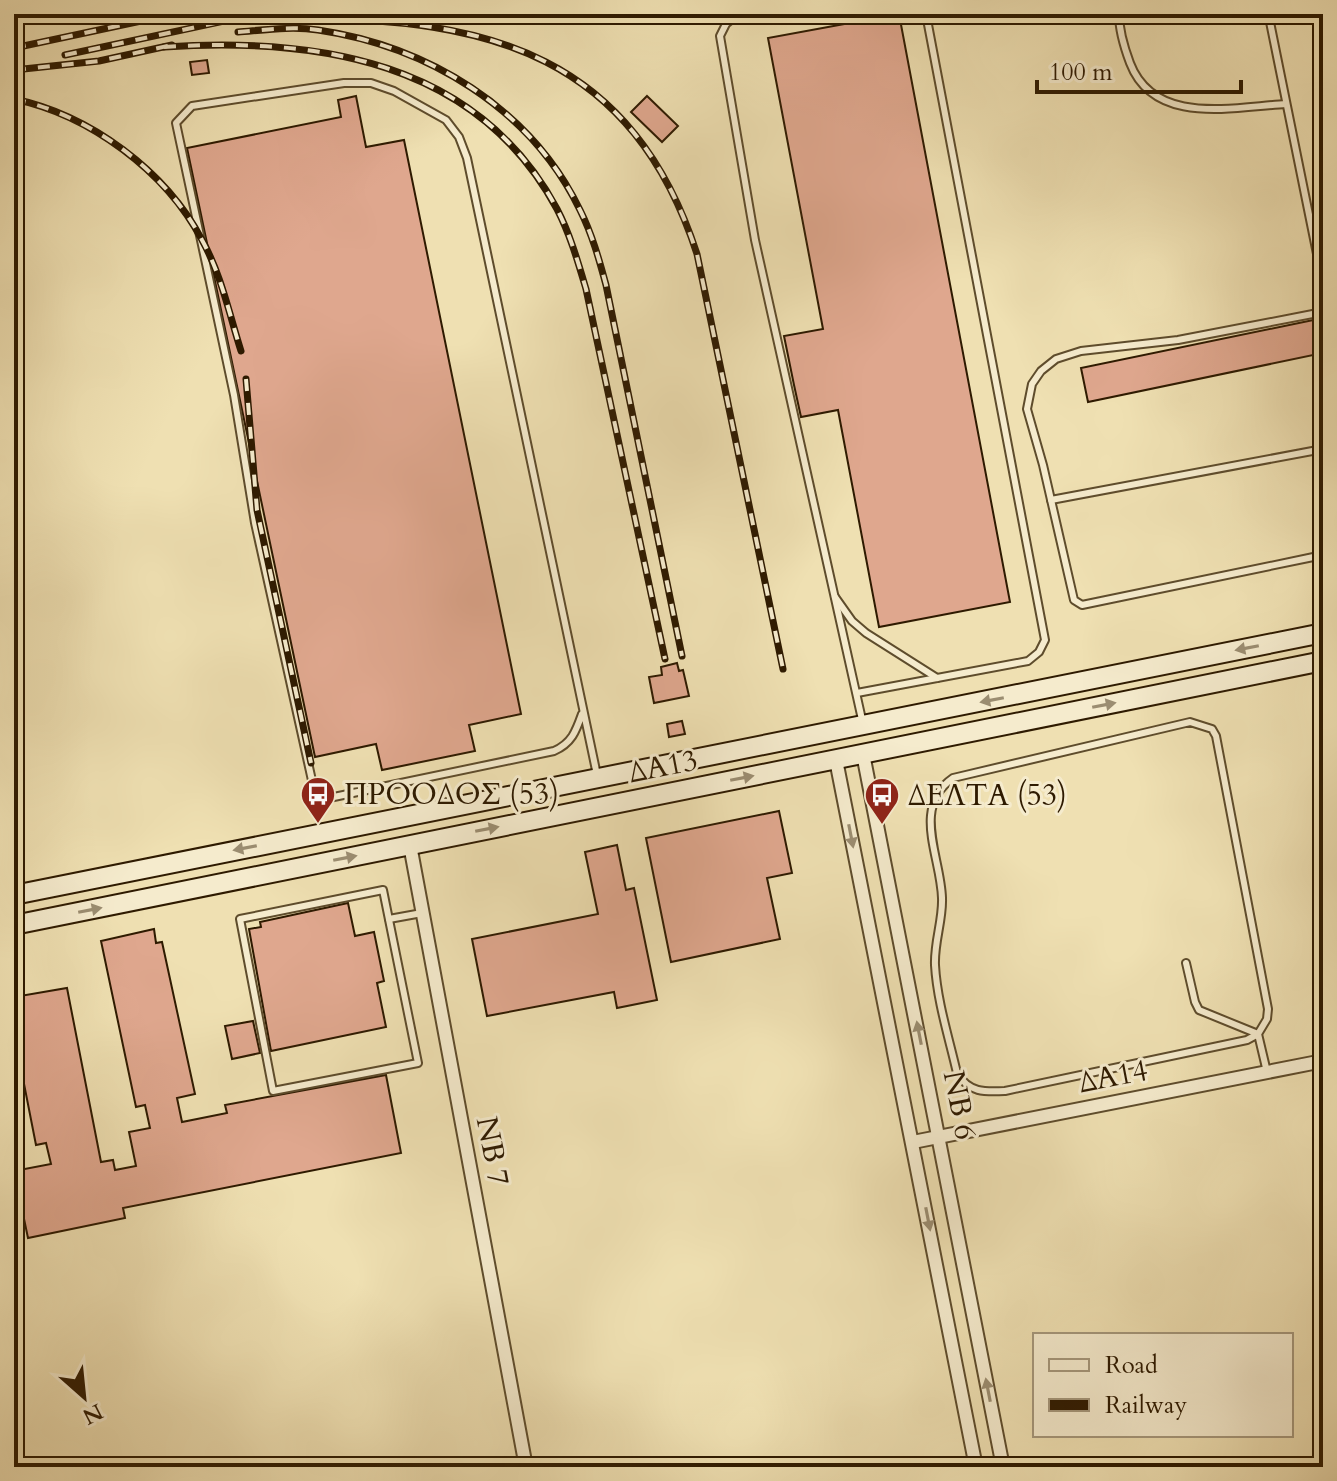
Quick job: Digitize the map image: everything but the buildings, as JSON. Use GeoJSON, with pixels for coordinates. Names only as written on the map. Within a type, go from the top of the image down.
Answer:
{"type":"FeatureCollection","features":[{"type":"Feature","properties":{"kind":"street","name":"ΔΑ13"},"geometry":{"type":"LineString","coordinates":[[14,895],[1323,633]]}},
{"type":"Feature","properties":{"kind":"street","name":"ΔΑ13"},"geometry":{"type":"LineString","coordinates":[[14,925],[1323,661]]}},
{"type":"Feature","properties":{"kind":"street"},"geometry":{"type":"LineString","coordinates":[[854,728],[863,754]]}},
{"type":"Feature","properties":{"kind":"street"},"geometry":{"type":"LineString","coordinates":[[836,760],[854,728]]}},
{"type":"Feature","properties":{"kind":"street","name":"ΝΒ 6"},"geometry":{"type":"LineString","coordinates":[[863,754],[1003,1467]]}},
{"type":"Feature","properties":{"kind":"street","name":"ΝΒ 6"},"geometry":{"type":"LineString","coordinates":[[836,760],[976,1467]]}},
{"type":"Feature","properties":{"kind":"street"},"geometry":{"type":"LineString","coordinates":[[404,816],[410,845]]}},
{"type":"Feature","properties":{"kind":"street","name":"ΝΒ 7"},"geometry":{"type":"LineString","coordinates":[[410,845],[526,1467]]}},
{"type":"Feature","properties":{"kind":"street","name":"ΔΑ14"},"geometry":{"type":"LineString","coordinates":[[913,1142],[1323,1061]]}},
{"type":"Feature","properties":{"kind":"lane"},"geometry":{"type":"LineString","coordinates":[[738,14],[726,24],[720,36],[755,240],[831,591],[857,693],[854,728]]}},
{"type":"Feature","properties":{"kind":"lane"},"geometry":{"type":"LineString","coordinates":[[857,693],[1028,661],[1039,652],[1045,640],[926,14]]}},
{"type":"Feature","properties":{"kind":"lane"},"geometry":{"type":"LineString","coordinates":[[1119,14],[1124,47],[1134,73],[1151,93],[1171,105],[1190,109],[1286,104]]}},
{"type":"Feature","properties":{"kind":"lane"},"geometry":{"type":"LineString","coordinates":[[1270,22],[1317,254]]}},
{"type":"Feature","properties":{"kind":"lane"},"geometry":{"type":"LineString","coordinates":[[582,714],[573,738],[554,751],[329,798],[318,794],[300,734],[264,569],[234,395],[176,123],[192,106],[344,83],[371,83],[394,91],[446,120],[459,137],[467,158],[598,779]]}},
{"type":"Feature","properties":{"kind":"lane"},"geometry":{"type":"LineString","coordinates":[[1323,312],[1178,340],[1081,351],[1056,359],[1041,371],[1032,384],[1027,409],[1068,580],[1074,600],[1082,605],[1323,555]]}},
{"type":"Feature","properties":{"kind":"lane"},"geometry":{"type":"LineString","coordinates":[[1051,500],[1323,449]]}},
{"type":"Feature","properties":{"kind":"lane"},"geometry":{"type":"LineString","coordinates":[[831,591],[852,621],[866,633],[937,678]]}},
{"type":"Feature","properties":{"kind":"lane"},"geometry":{"type":"LineString","coordinates":[[1258,1034],[1247,1040],[1005,1091],[982,1092],[963,1083],[957,1073],[935,964],[942,894],[930,829],[935,796],[942,785],[953,778],[1190,722],[1212,729],[1216,736],[1268,1009],[1267,1019],[1258,1034],[1267,1072]]}},
{"type":"Feature","properties":{"kind":"lane"},"geometry":{"type":"LineString","coordinates":[[383,890],[389,919],[418,1063],[273,1091],[240,919],[383,890]]}},
{"type":"Feature","properties":{"kind":"lane"},"geometry":{"type":"LineString","coordinates":[[389,919],[422,913]]}},
{"type":"Feature","properties":{"kind":"lane"},"geometry":{"type":"LineString","coordinates":[[1186,963],[1199,1010],[1258,1034]]}},
{"type":"Feature","properties":{"kind":"railway"},"geometry":{"type":"LineString","coordinates":[[14,48],[174,14]]}},
{"type":"Feature","properties":{"kind":"railway"},"geometry":{"type":"LineString","coordinates":[[65,55],[257,14]]}},
{"type":"Feature","properties":{"kind":"railway"},"geometry":{"type":"LineString","coordinates":[[300,19],[369,20],[433,27],[492,41],[546,62],[593,93],[635,134],[669,187],[697,254],[783,669]]}},
{"type":"Feature","properties":{"kind":"railway"},"geometry":{"type":"LineString","coordinates":[[238,32],[288,28],[318,30],[359,38],[436,67],[504,112],[534,141],[559,174],[588,228],[606,285],[682,656]]}},
{"type":"Feature","properties":{"kind":"railway"},"geometry":{"type":"LineString","coordinates":[[14,70],[99,61],[172,45]]}},
{"type":"Feature","properties":{"kind":"railway"},"geometry":{"type":"LineString","coordinates":[[164,47],[278,47],[334,55],[388,68],[438,90],[483,119],[523,159],[562,219],[586,289],[665,659]]}},
{"type":"Feature","properties":{"kind":"railway"},"geometry":{"type":"LineString","coordinates":[[14,99],[70,118],[97,132],[147,169],[168,191],[187,215],[209,253],[241,351]]}},
{"type":"Feature","properties":{"kind":"railway"},"geometry":{"type":"LineString","coordinates":[[246,379],[257,510],[311,763]]}},
{"type":"Feature","properties":{"kind":"place","name":"ΠΡΟΟΔΟΣ (53)"},"geometry":{"type":"Point","coordinates":[318,825]}},
{"type":"Feature","properties":{"kind":"place","name":"ΔΕΛΤΑ (53)"},"geometry":{"type":"Point","coordinates":[882,826]}}]}
